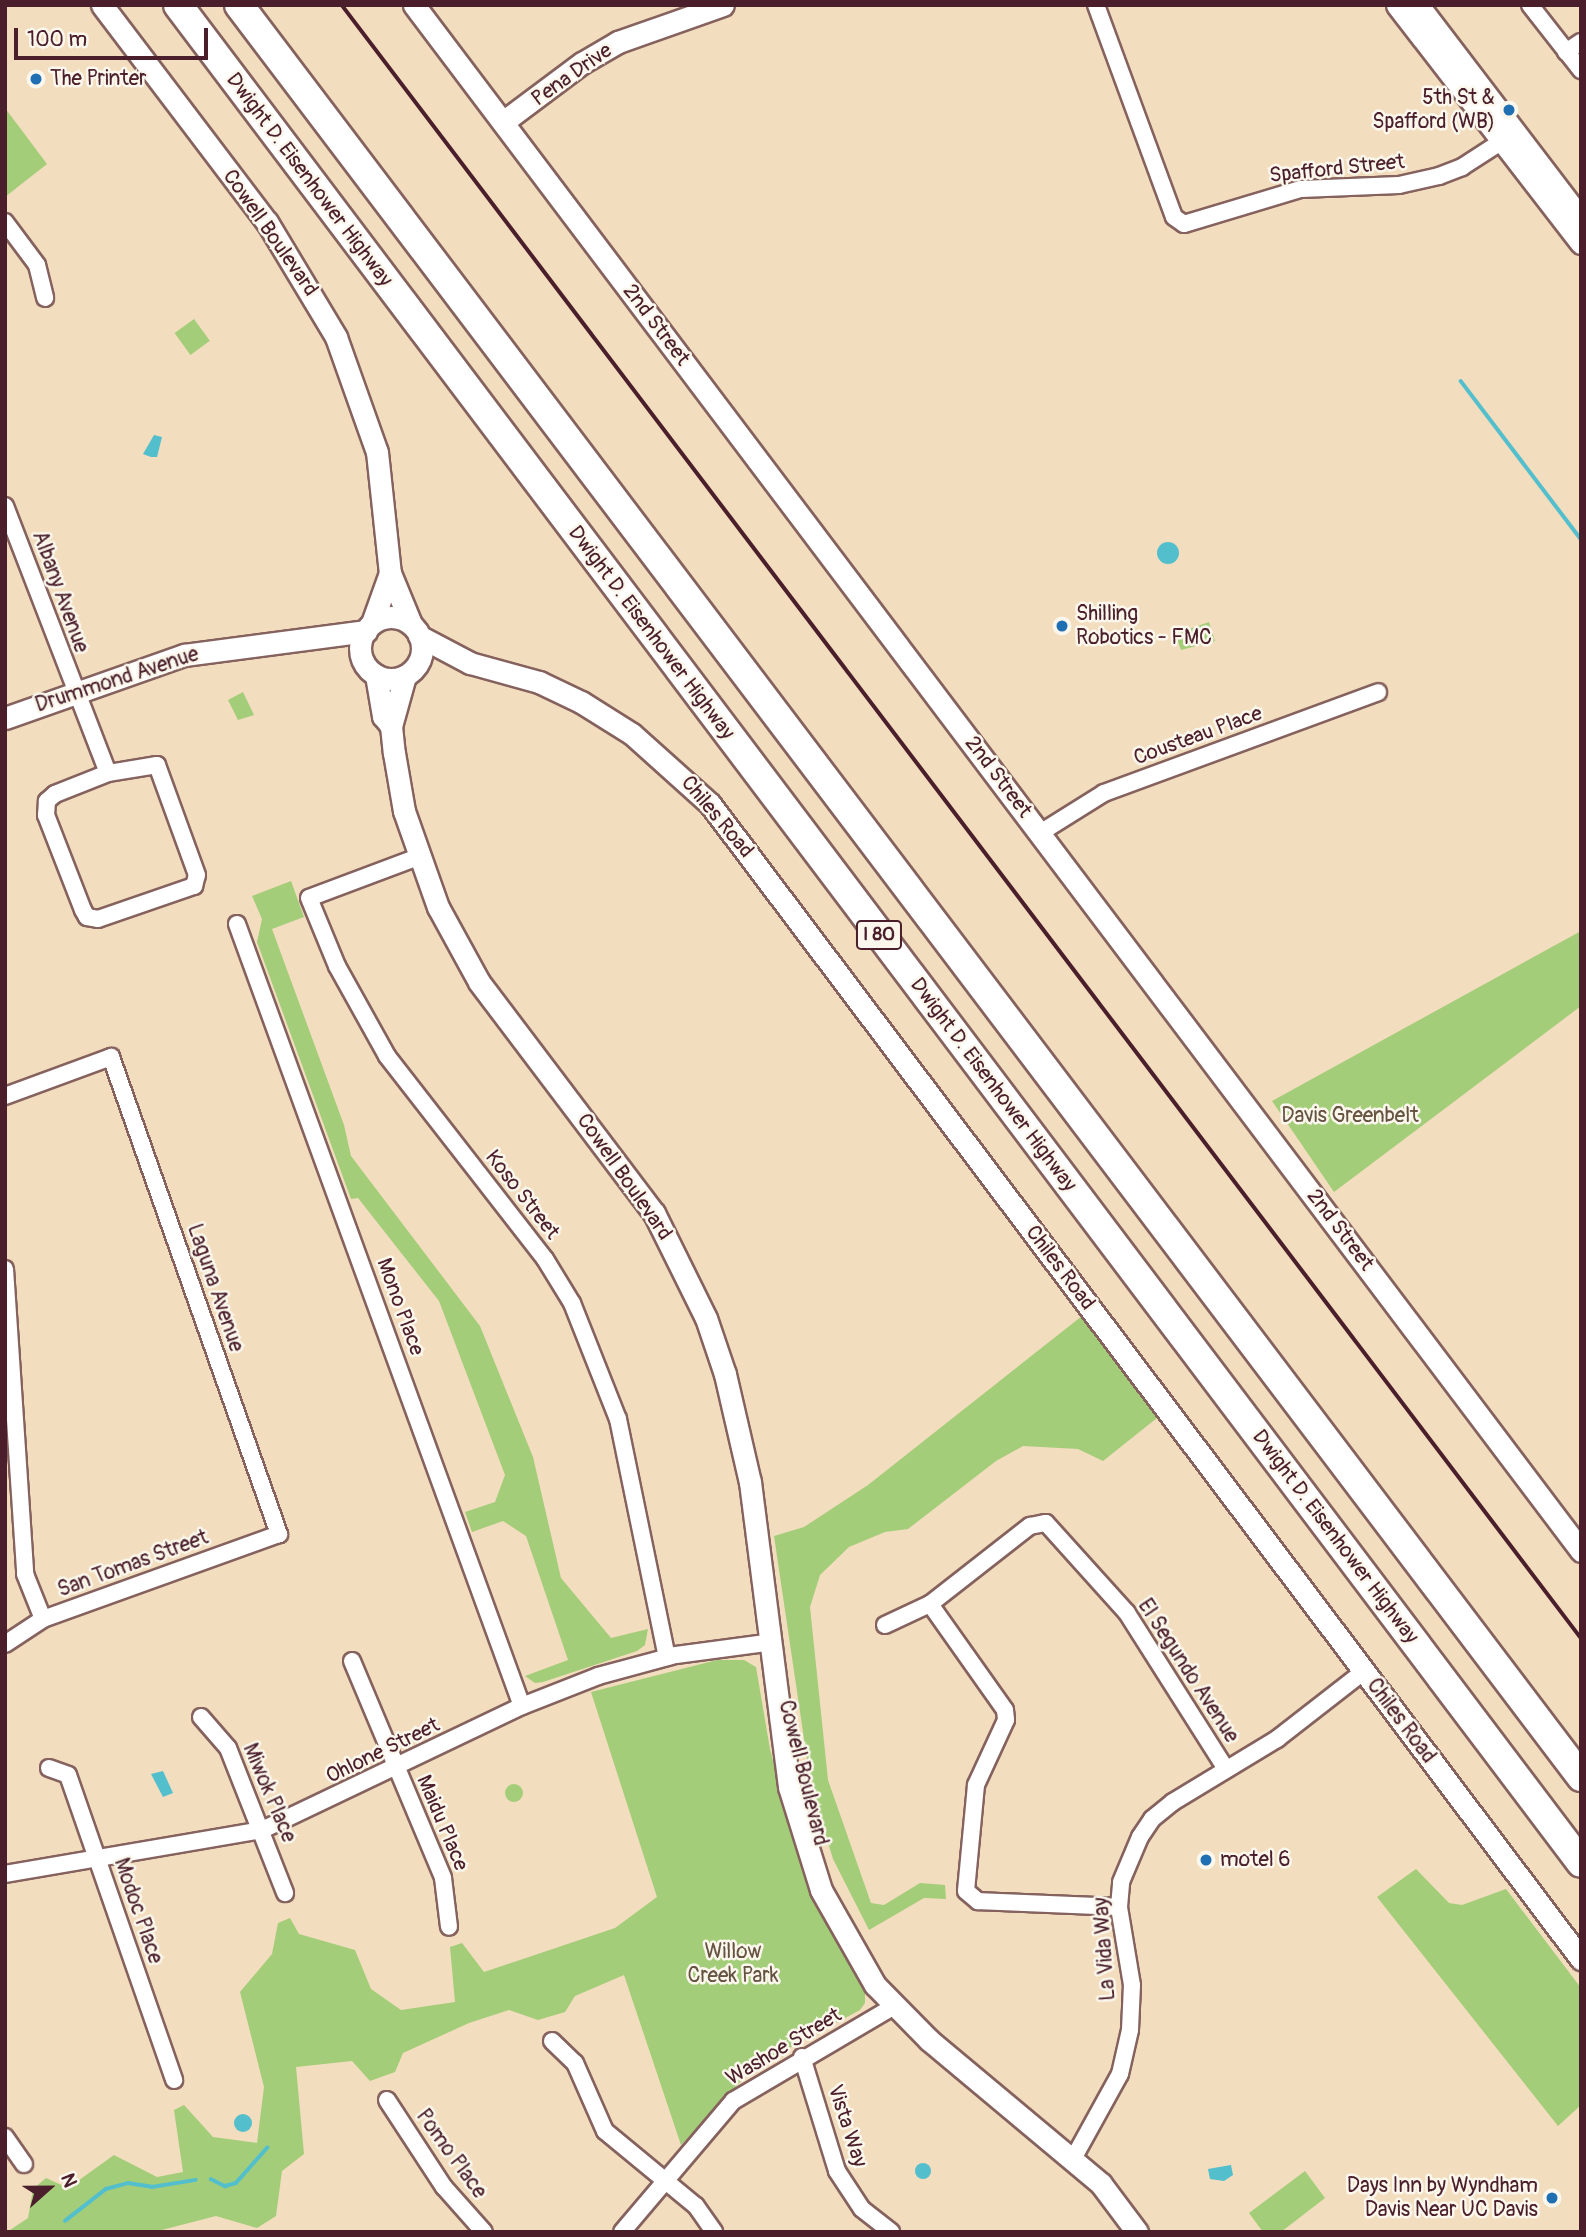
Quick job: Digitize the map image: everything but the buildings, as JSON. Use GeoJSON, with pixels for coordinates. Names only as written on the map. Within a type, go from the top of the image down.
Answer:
{"type":"FeatureCollection","features":[{"type":"Feature","properties":{"kind":"highway","name":"Dwight D. Eisenhower Highway"},"geometry":{"type":"LineString","coordinates":[[178,5],[1581,1863]]}},
{"type":"Feature","properties":{"kind":"highway","name":"I 80"},"geometry":{"type":"LineString","coordinates":[[239,5],[1581,1777]]}},
{"type":"Feature","properties":{"kind":"street","name":"Cowell Boulevard"},"geometry":{"type":"LineString","coordinates":[[102,5],[267,222],[336,337],[377,452],[390,573],[415,630]]}},
{"type":"Feature","properties":{"kind":"street","name":"2nd Street"},"geometry":{"type":"LineString","coordinates":[[414,5],[1581,1551]]}},
{"type":"Feature","properties":{"kind":"street","name":"Pena Drive"},"geometry":{"type":"LineString","coordinates":[[503,122],[582,63],[618,42],[723,5]]}},
{"type":"Feature","properties":{"kind":"street","name":"Spafford Street"},"geometry":{"type":"LineString","coordinates":[[1096,5],[1174,218],[1184,224],[1301,189],[1399,185],[1439,176],[1507,138]]}},
{"type":"Feature","properties":{"kind":"street"},"geometry":{"type":"LineString","coordinates":[[1397,5],[1507,138],[1581,219]]}},
{"type":"Feature","properties":{"kind":"street"},"geometry":{"type":"LineString","coordinates":[[1418,5],[1581,243]]}},
{"type":"Feature","properties":{"kind":"street"},"geometry":{"type":"LineString","coordinates":[[1530,5],[1581,70]]}},
{"type":"Feature","properties":{"kind":"street"},"geometry":{"type":"LineString","coordinates":[[1566,52],[1581,42]]}},
{"type":"Feature","properties":{"kind":"street"},"geometry":{"type":"LineString","coordinates":[[5,222],[37,265],[45,298]]}},
{"type":"Feature","properties":{"kind":"street","name":"Albany Avenue"},"geometry":{"type":"LineString","coordinates":[[5,506],[108,773]]}},
{"type":"Feature","properties":{"kind":"street","name":"Cowell Boulevard"},"geometry":{"type":"LineString","coordinates":[[369,627],[390,573]]}},
{"type":"Feature","properties":{"kind":"street"},"geometry":{"type":"LineString","coordinates":[[392,617],[470,663],[409,673],[369,667],[369,627],[392,617]]}},
{"type":"Feature","properties":{"kind":"street","name":"Drummond Avenue"},"geometry":{"type":"LineString","coordinates":[[5,718],[184,655],[250,644],[314,641],[369,627]]}},
{"type":"Feature","properties":{"kind":"street"},"geometry":{"type":"LineString","coordinates":[[409,673],[422,652],[415,630]]}},
{"type":"Feature","properties":{"kind":"street","name":"Drummond Avenue"},"geometry":{"type":"LineString","coordinates":[[314,641],[369,667]]}},
{"type":"Feature","properties":{"kind":"street","name":"Chiles Road"},"geometry":{"type":"LineString","coordinates":[[470,663],[539,682],[581,702],[632,734],[710,804],[1581,1959]]}},
{"type":"Feature","properties":{"kind":"street","name":"Cowell Boulevard"},"geometry":{"type":"LineString","coordinates":[[369,667],[383,716],[391,726]]}},
{"type":"Feature","properties":{"kind":"street","name":"Cowell Boulevard"},"geometry":{"type":"LineString","coordinates":[[409,673],[391,726],[404,811],[418,857],[438,907],[479,982],[619,1162],[682,1265],[706,1318],[738,1423],[774,1652],[815,1835],[842,1901],[883,1974],[892,2000],[997,2099],[1101,2184],[1138,2232]]}},
{"type":"Feature","properties":{"kind":"street","name":"Cousteau Place"},"geometry":{"type":"LineString","coordinates":[[1040,833],[1104,793],[1378,692]]}},
{"type":"Feature","properties":{"kind":"street"},"geometry":{"type":"LineString","coordinates":[[158,765],[198,875],[194,886],[149,904],[88,917],[46,815],[47,801],[55,794],[108,773],[158,765]]}},
{"type":"Feature","properties":{"kind":"street","name":"Koso Street"},"geometry":{"type":"LineString","coordinates":[[418,857],[309,898],[337,966],[387,1056],[545,1259],[572,1303],[618,1419],[667,1657]]}},
{"type":"Feature","properties":{"kind":"street","name":"Mono Place"},"geometry":{"type":"LineString","coordinates":[[237,924],[522,1706]]}},
{"type":"Feature","properties":{"kind":"street","name":"Laguna Avenue"},"geometry":{"type":"LineString","coordinates":[[5,1097],[111,1057],[279,1534]]}},
{"type":"Feature","properties":{"kind":"street"},"geometry":{"type":"LineString","coordinates":[[5,1269],[25,1574],[43,1619]]}},
{"type":"Feature","properties":{"kind":"street","name":"El Segundo Avenue"},"geometry":{"type":"LineString","coordinates":[[885,1625],[930,1604],[1030,1526],[1046,1522],[1127,1613],[1226,1769]]}},
{"type":"Feature","properties":{"kind":"street","name":"San Tomas Street"},"geometry":{"type":"LineString","coordinates":[[5,1644],[43,1619],[279,1534]]}},
{"type":"Feature","properties":{"kind":"street"},"geometry":{"type":"LineString","coordinates":[[930,1604],[1005,1710],[1006,1720],[976,1785],[966,1891],[978,1901],[1119,1907]]}},
{"type":"Feature","properties":{"kind":"street","name":"Ohlone Street"},"geometry":{"type":"LineString","coordinates":[[5,1874],[262,1830],[522,1706],[598,1676],[667,1657],[774,1652]]}},
{"type":"Feature","properties":{"kind":"street","name":"Maidu Place"},"geometry":{"type":"LineString","coordinates":[[352,1661],[443,1878],[449,1927]]}},
{"type":"Feature","properties":{"kind":"street","name":"La Vida Way"},"geometry":{"type":"LineString","coordinates":[[1073,2159],[1120,2074],[1130,2030],[1132,1985],[1119,1907],[1130,1858],[1152,1819],[1226,1769],[1277,1739],[1363,1672]]}},
{"type":"Feature","properties":{"kind":"street","name":"Miwok Place"},"geometry":{"type":"LineString","coordinates":[[201,1717],[229,1748],[285,1894]]}},
{"type":"Feature","properties":{"kind":"street","name":"Modoc Place"},"geometry":{"type":"LineString","coordinates":[[48,1768],[68,1775],[174,2080]]}},
{"type":"Feature","properties":{"kind":"street","name":"Washoe Street"},"geometry":{"type":"LineString","coordinates":[[622,2232],[733,2101],[892,2000]]}},
{"type":"Feature","properties":{"kind":"street"},"geometry":{"type":"LineString","coordinates":[[552,2041],[575,2063],[605,2131],[696,2206],[714,2232]]}},
{"type":"Feature","properties":{"kind":"street","name":"Vista Way"},"geometry":{"type":"LineString","coordinates":[[802,2057],[837,2171],[862,2209],[891,2232]]}},
{"type":"Feature","properties":{"kind":"street","name":"Pomo Place"},"geometry":{"type":"LineString","coordinates":[[387,2100],[444,2187],[484,2232]]}},
{"type":"Feature","properties":{"kind":"street"},"geometry":{"type":"LineString","coordinates":[[5,2137],[24,2164]]}},
{"type":"Feature","properties":{"kind":"green space"},"geometry":{"type":"Polygon","coordinates":[[[5,108],[47,164],[5,197],[5,108]]]}},
{"type":"Feature","properties":{"kind":"green space"},"geometry":{"type":"Polygon","coordinates":[[[194,319],[210,341],[190,355],[175,333],[194,319]]]}},
{"type":"Feature","properties":{"kind":"green space"},"geometry":{"type":"Polygon","coordinates":[[[1209,622],[1215,641],[1181,650],[1175,634],[1209,622]]]}},
{"type":"Feature","properties":{"kind":"green space"},"geometry":{"type":"Polygon","coordinates":[[[243,692],[254,715],[238,720],[228,700],[243,692]]]}},
{"type":"Feature","properties":{"kind":"green space"},"geometry":{"type":"Polygon","coordinates":[[[291,881],[304,917],[272,929],[344,1125],[351,1156],[480,1326],[533,1457],[561,1578],[611,1638],[648,1629],[645,1645],[637,1651],[543,1682],[535,1683],[525,1676],[568,1660],[526,1536],[503,1521],[472,1532],[465,1512],[495,1502],[505,1475],[439,1301],[358,1198],[351,1199],[257,942],[262,919],[252,896],[291,881]]]}},
{"type":"Feature","properties":{"kind":"green space","name":"Davis Greenbelt"},"geometry":{"type":"Polygon","coordinates":[[[1581,931],[1581,1006],[1334,1192],[1272,1101],[1581,931]]]}},
{"type":"Feature","properties":{"kind":"green space"},"geometry":{"type":"Polygon","coordinates":[[[1082,1316],[1157,1418],[1103,1461],[1078,1449],[1023,1446],[996,1461],[908,1529],[885,1532],[849,1547],[820,1575],[810,1607],[828,1780],[871,1903],[884,1905],[920,1883],[945,1885],[946,1899],[924,1898],[869,1930],[833,1859],[811,1786],[774,1536],[804,1527],[868,1485],[1082,1316]]]}},
{"type":"Feature","properties":{"kind":"green space","name":"Willow Creek Park"},"geometry":{"type":"Polygon","coordinates":[[[717,1660],[744,1660],[756,1667],[770,1749],[794,1842],[825,1918],[865,1989],[865,2003],[860,2010],[754,2067],[681,2145],[624,1975],[575,1996],[565,2012],[538,2020],[509,2010],[469,2023],[403,2053],[395,2072],[370,2081],[352,2061],[296,2067],[304,2154],[282,2171],[276,2216],[257,2228],[216,2216],[154,2232],[7,2232],[28,2218],[33,2189],[46,2178],[68,2188],[114,2155],[157,2177],[183,2172],[174,2110],[184,2105],[213,2137],[257,2143],[264,2087],[240,1992],[272,1954],[278,1923],[290,1918],[299,1934],[355,1950],[371,1989],[401,2010],[455,2002],[450,1947],[462,1943],[484,1972],[615,1928],[657,1897],[591,1692],[717,1660]]]}},
{"type":"Feature","properties":{"kind":"green space"},"geometry":{"type":"Polygon","coordinates":[[[510,1784],[518,1784],[523,1793],[521,1800],[510,1802],[505,1797],[505,1789],[510,1784]]]}},
{"type":"Feature","properties":{"kind":"green space"},"geometry":{"type":"Polygon","coordinates":[[[1416,1869],[1449,1903],[1462,1905],[1506,1889],[1581,1988],[1581,2105],[1558,2126],[1377,1897],[1416,1869]]]}},
{"type":"Feature","properties":{"kind":"green space"},"geometry":{"type":"Polygon","coordinates":[[[1305,2171],[1325,2198],[1281,2232],[1263,2232],[1249,2213],[1305,2171]]]}},
{"type":"Feature","properties":{"kind":"water"},"geometry":{"type":"Polygon","coordinates":[[[154,435],[162,437],[157,457],[151,457],[143,454],[154,435]]]}},
{"type":"Feature","properties":{"kind":"water"},"geometry":{"type":"Polygon","coordinates":[[[1168,542],[1176,545],[1179,553],[1176,561],[1168,564],[1160,561],[1157,553],[1160,545],[1168,542]]]}},
{"type":"Feature","properties":{"kind":"water"},"geometry":{"type":"Polygon","coordinates":[[[163,1771],[173,1793],[163,1797],[151,1774],[163,1771]]]}},
{"type":"Feature","properties":{"kind":"water"},"geometry":{"type":"Polygon","coordinates":[[[243,2114],[249,2117],[252,2123],[249,2129],[243,2132],[237,2129],[234,2123],[237,2117],[243,2114]]]}},
{"type":"Feature","properties":{"kind":"water"},"geometry":{"type":"Polygon","coordinates":[[[920,2163],[926,2163],[931,2171],[929,2177],[920,2179],[915,2174],[915,2168],[920,2163]]]}},
{"type":"Feature","properties":{"kind":"water"},"geometry":{"type":"Polygon","coordinates":[[[1231,2165],[1233,2175],[1224,2181],[1210,2179],[1208,2169],[1231,2165]]]}},
{"type":"Feature","properties":{"kind":"waterway"},"geometry":{"type":"LineString","coordinates":[[1461,381],[1581,539]]}},
{"type":"Feature","properties":{"kind":"waterway"},"geometry":{"type":"LineString","coordinates":[[211,2179],[225,2186],[236,2183],[267,2148]]}},
{"type":"Feature","properties":{"kind":"waterway"},"geometry":{"type":"LineString","coordinates":[[65,2221],[106,2189],[128,2183],[152,2187],[195,2180]]}},
{"type":"Feature","properties":{"kind":"railway"},"geometry":{"type":"LineString","coordinates":[[342,5],[1581,1638]]}},
{"type":"Feature","properties":{"kind":"place","name":"The Printer"},"geometry":{"type":"Point","coordinates":[36,79]}},
{"type":"Feature","properties":{"kind":"place","name":"5th St & Spafford (WB)"},"geometry":{"type":"Point","coordinates":[1509,110]}},
{"type":"Feature","properties":{"kind":"place","name":"Shilling Robotics - FMC"},"geometry":{"type":"Point","coordinates":[1062,626]}},
{"type":"Feature","properties":{"kind":"place","name":"motel 6"},"geometry":{"type":"Point","coordinates":[1206,1860]}},
{"type":"Feature","properties":{"kind":"place","name":"Days Inn by Wyndham Davis Near UC Davis"},"geometry":{"type":"Point","coordinates":[1552,2198]}}]}
